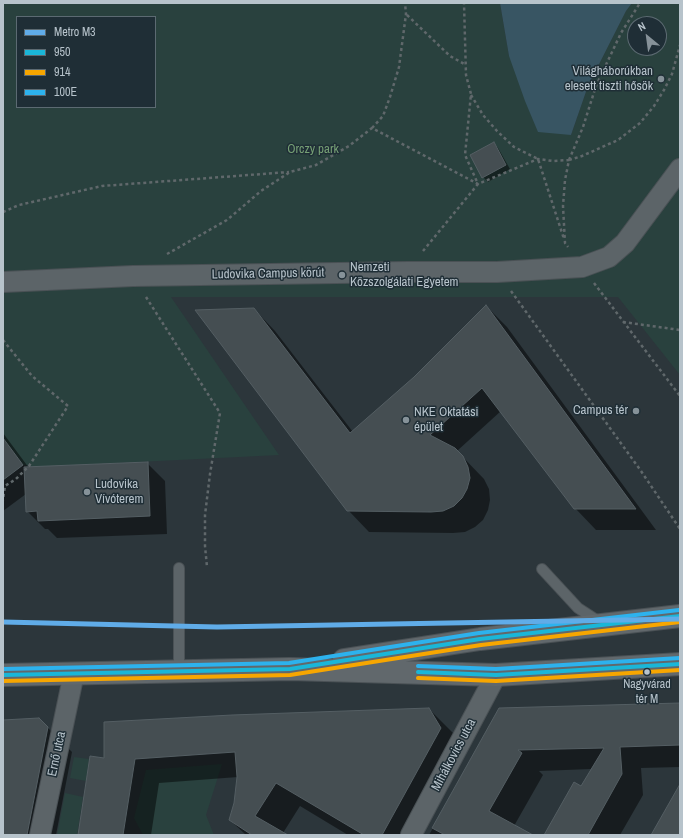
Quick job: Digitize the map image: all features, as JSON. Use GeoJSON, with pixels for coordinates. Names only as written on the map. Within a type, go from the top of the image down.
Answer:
{"type":"FeatureCollection","features":[{"type":"Feature","properties":{"kind":"main road"},"geometry":{"type":"LineString","coordinates":[[290,669],[480,639],[680,616]]}},
{"type":"Feature","properties":{"kind":"main road"},"geometry":{"type":"LineString","coordinates":[[3,675],[290,669],[496,675],[680,664]]}},
{"type":"Feature","properties":{"kind":"street","name":"Ludovika Campus körút"},"geometry":{"type":"LineString","coordinates":[[3,282],[133,276],[497,272],[582,267],[609,257],[626,243],[680,168]]}},
{"type":"Feature","properties":{"kind":"street","name":"Ernő utca"},"geometry":{"type":"LineString","coordinates":[[40,835],[74,673]]}},
{"type":"Feature","properties":{"kind":"street","name":"Mihálkovics utca"},"geometry":{"type":"LineString","coordinates":[[411,835],[496,675]]}},
{"type":"Feature","properties":{"kind":"lane"},"geometry":{"type":"LineString","coordinates":[[179,568],[179,671]]}},
{"type":"Feature","properties":{"kind":"lane"},"geometry":{"type":"LineString","coordinates":[[542,569],[578,608],[602,624]]}},
{"type":"Feature","properties":{"kind":"path"},"geometry":{"type":"LineString","coordinates":[[3,212],[19,205],[102,186],[290,172],[316,165],[349,146],[372,128],[383,116],[398,67],[406,14],[405,3]]}},
{"type":"Feature","properties":{"kind":"path"},"geometry":{"type":"LineString","coordinates":[[464,3],[466,75],[471,94],[483,115],[497,131],[514,147],[538,159],[553,161],[569,160],[582,156],[618,140],[640,123],[654,106],[664,90],[672,74],[680,45]]}},
{"type":"Feature","properties":{"kind":"path"},"geometry":{"type":"LineString","coordinates":[[565,243],[564,200],[565,180],[569,160],[596,86],[621,33],[640,3]]}},
{"type":"Feature","properties":{"kind":"path"},"geometry":{"type":"LineString","coordinates":[[406,14],[450,56],[466,65]]}},
{"type":"Feature","properties":{"kind":"path"},"geometry":{"type":"LineString","coordinates":[[471,94],[465,155],[478,184]]}},
{"type":"Feature","properties":{"kind":"path"},"geometry":{"type":"LineString","coordinates":[[372,128],[478,184]]}},
{"type":"Feature","properties":{"kind":"path"},"geometry":{"type":"LineString","coordinates":[[406,272],[478,184],[538,159]]}},
{"type":"Feature","properties":{"kind":"path"},"geometry":{"type":"LineString","coordinates":[[538,159],[565,243],[622,322],[680,396]]}},
{"type":"Feature","properties":{"kind":"path"},"geometry":{"type":"LineString","coordinates":[[161,257],[227,220],[261,191],[290,172]]}},
{"type":"Feature","properties":{"kind":"path"},"geometry":{"type":"LineString","coordinates":[[497,272],[641,471],[680,529]]}},
{"type":"Feature","properties":{"kind":"path"},"geometry":{"type":"LineString","coordinates":[[133,276],[220,413],[205,516],[207,567]]}},
{"type":"Feature","properties":{"kind":"path"},"geometry":{"type":"LineString","coordinates":[[622,322],[680,330]]}},
{"type":"Feature","properties":{"kind":"path"},"geometry":{"type":"LineString","coordinates":[[3,340],[32,376],[68,406],[29,466],[16,479],[5,486],[3,500]]}},
{"type":"Feature","properties":{"kind":"green space","name":"Orczy park"},"geometry":{"type":"Polygon","coordinates":[[[3,3],[500,3],[509,56],[571,135],[588,86],[626,11],[632,3],[680,3],[680,375],[618,297],[171,297],[279,455],[37,467],[23,465],[3,438],[3,3]]]}},
{"type":"Feature","properties":{"kind":"green space"},"geometry":{"type":"Polygon","coordinates":[[[74,757],[89,759],[86,781],[70,778],[74,757]]]}},
{"type":"Feature","properties":{"kind":"green space"},"geometry":{"type":"Polygon","coordinates":[[[222,764],[206,815],[214,835],[143,835],[134,818],[146,770],[222,764]]]}},
{"type":"Feature","properties":{"kind":"green space"},"geometry":{"type":"Polygon","coordinates":[[[65,793],[83,797],[77,835],[57,835],[65,793]]]}},
{"type":"Feature","properties":{"kind":"water"},"geometry":{"type":"Polygon","coordinates":[[[500,3],[632,3],[626,11],[588,86],[571,135],[538,132],[509,56],[500,3]]]}},
{"type":"Feature","properties":{"kind":"building"},"geometry":{"type":"Polygon","coordinates":[[[494,142],[506,165],[482,178],[470,155],[494,142]]]}},
{"type":"Feature","properties":{"kind":"building","name":"NKE Oktatási épület"},"geometry":{"type":"Polygon","coordinates":[[[486,305],[636,509],[574,509],[482,388],[430,435],[455,448],[463,456],[468,467],[470,478],[467,489],[462,498],[454,506],[443,511],[431,512],[347,511],[195,310],[254,308],[350,433],[414,377],[486,305]]]}},
{"type":"Feature","properties":{"kind":"building"},"geometry":{"type":"Polygon","coordinates":[[[3,438],[23,465],[3,480],[3,438]]]}},
{"type":"Feature","properties":{"kind":"building","name":"Ludovika Vívóterem"},"geometry":{"type":"Polygon","coordinates":[[[148,462],[150,516],[38,521],[37,511],[26,512],[24,467],[148,462]]]}},
{"type":"Feature","properties":{"kind":"building"},"geometry":{"type":"Polygon","coordinates":[[[680,703],[680,745],[620,747],[622,774],[588,835],[544,835],[574,782],[581,786],[604,748],[518,750],[522,753],[489,811],[533,835],[445,835],[432,828],[499,708],[680,703]]]}},
{"type":"Feature","properties":{"kind":"building"},"geometry":{"type":"Polygon","coordinates":[[[429,708],[441,728],[382,835],[364,835],[276,783],[255,816],[288,835],[252,835],[229,820],[234,803],[237,777],[235,752],[135,759],[123,835],[78,835],[90,756],[104,758],[104,722],[232,715],[429,708]]]}},
{"type":"Feature","properties":{"kind":"building"},"geometry":{"type":"Polygon","coordinates":[[[39,718],[48,727],[27,835],[3,835],[3,720],[39,718]]]}},
{"type":"Feature","properties":{"kind":"building"},"geometry":{"type":"Polygon","coordinates":[[[680,784],[680,835],[651,835],[680,784]]]}},
{"type":"Feature","properties":{"kind":"metro line","name":"M3"},"geometry":{"type":"LineString","coordinates":[[3,622],[217,627],[680,619]]}},
{"type":"Feature","properties":{"kind":"transit line","name":"100E"},"geometry":{"type":"LineString","coordinates":[[3,669],[289,663],[479,633],[679,610]]}},
{"type":"Feature","properties":{"kind":"transit line","name":"950"},"geometry":{"type":"LineString","coordinates":[[3,675],[290,669],[480,639],[680,616]]}},
{"type":"Feature","properties":{"kind":"transit line","name":"914"},"geometry":{"type":"LineString","coordinates":[[3,681],[290,675],[481,645],[680,622]]}},
{"type":"Feature","properties":{"kind":"transit line","name":"100E"},"geometry":{"type":"LineString","coordinates":[[418,666],[496,669],[680,658]]}},
{"type":"Feature","properties":{"kind":"transit line","name":"950"},"geometry":{"type":"LineString","coordinates":[[418,672],[496,675],[680,664]]}},
{"type":"Feature","properties":{"kind":"transit line","name":"914"},"geometry":{"type":"LineString","coordinates":[[418,678],[496,681],[680,670]]}},
{"type":"Feature","properties":{"kind":"place","name":"Világháborúkban elesett tiszti hősök"},"geometry":{"type":"Point","coordinates":[661,79]}},
{"type":"Feature","properties":{"kind":"place","name":"Nemzeti Közszolgálati Egyetem"},"geometry":{"type":"Point","coordinates":[342,275]}},
{"type":"Feature","properties":{"kind":"place","name":"Campus tér"},"geometry":{"type":"Point","coordinates":[636,411]}},
{"type":"Feature","properties":{"kind":"place","name":"NKE Oktatási épület"},"geometry":{"type":"Point","coordinates":[406,420]}},
{"type":"Feature","properties":{"kind":"place","name":"Ludovika Vívóterem"},"geometry":{"type":"Point","coordinates":[87,492]}},
{"type":"Feature","properties":{"kind":"place","name":"Nagyvárad tér M"},"geometry":{"type":"Point","coordinates":[647,672]}}]}
